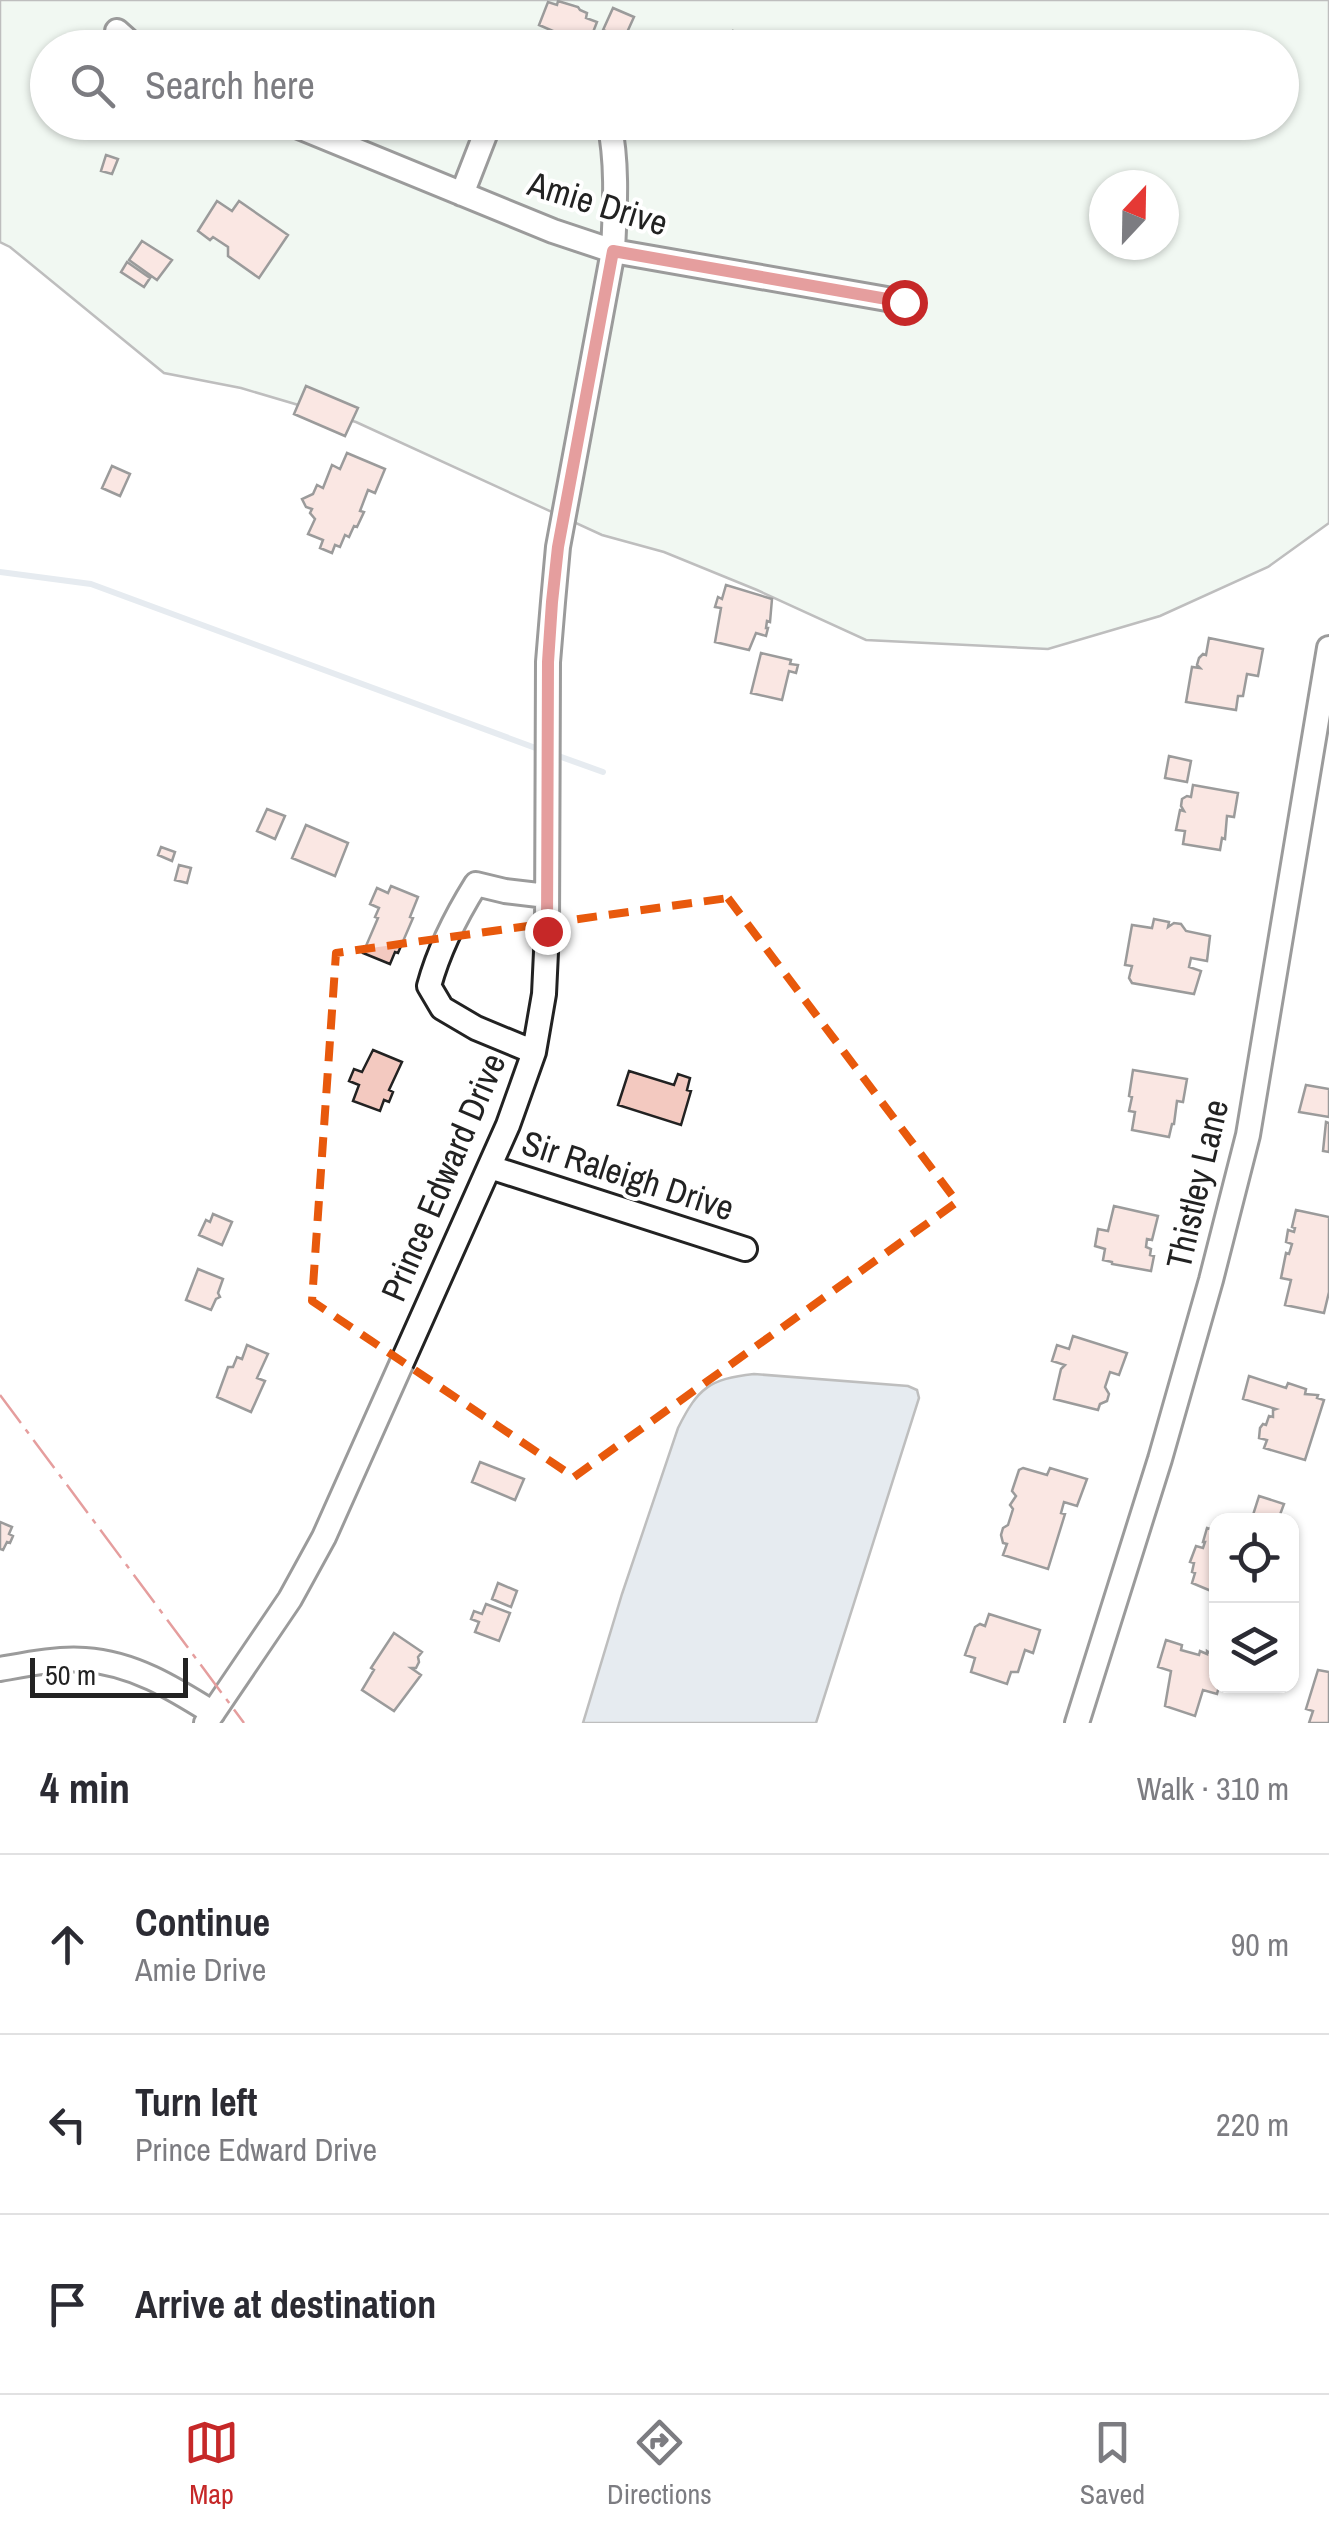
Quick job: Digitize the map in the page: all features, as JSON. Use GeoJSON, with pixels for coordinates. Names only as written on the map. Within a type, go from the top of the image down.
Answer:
{"type":"FeatureCollection","features":[{"type":"Feature","properties":{"kind":"street","name":"Amie Drive"},"geometry":{"type":"LineString","coordinates":[[331,140],[553,232],[613,251],[904,302]]}},
{"type":"Feature","properties":{"kind":"street"},"geometry":{"type":"LineString","coordinates":[[462,194],[483,140]]}},
{"type":"Feature","properties":{"kind":"street","name":"Prince Edward Drive"},"geometry":{"type":"LineString","coordinates":[[209,1718],[306,1574],[490,1167],[534,1052],[544,994],[552,602],[558,547],[613,251],[613,140]]}},
{"type":"Feature","properties":{"kind":"street","name":"Thistley Lane"},"geometry":{"type":"LineString","coordinates":[[1077,1723],[1165,1441],[1248,1135],[1329,648]]}},
{"type":"Feature","properties":{"kind":"street"},"geometry":{"type":"LineString","coordinates":[[534,1052],[476,1028],[442,1008],[429,986],[436,960],[476,884],[505,892],[547,896]]}},
{"type":"Feature","properties":{"kind":"street","name":"Sir Raleigh Drive"},"geometry":{"type":"LineString","coordinates":[[490,1167],[745,1249]]}},
{"type":"Feature","properties":{"kind":"street"},"geometry":{"type":"LineString","coordinates":[[0,1668],[66,1660],[104,1662],[141,1672],[176,1690],[209,1718]]}},
{"type":"Feature","properties":{"kind":"highlighted area"},"geometry":{"type":"Polygon","coordinates":[[[728,898],[957,1202],[574,1477],[312,1301],[336,953],[728,898]]]}},
{"type":"Feature","properties":{"kind":"green space"},"geometry":{"type":"Polygon","coordinates":[[[0,0],[1329,0],[1329,523],[1268,567],[1160,616],[1048,649],[866,640],[664,552],[602,535],[356,422],[241,388],[164,373],[0,242],[0,0]]]}},
{"type":"Feature","properties":{"kind":"shaded area"},"geometry":{"type":"Polygon","coordinates":[[[754,1374],[908,1386],[917,1390],[919,1398],[816,1723],[583,1723],[678,1428],[692,1403],[707,1388],[726,1379],[754,1374]]]}},
{"type":"Feature","properties":{"kind":"building"},"geometry":{"type":"Polygon","coordinates":[[[558,1],[587,13],[586,18],[597,22],[594,30],[551,30],[539,25],[548,2],[557,5],[558,1]]]}},
{"type":"Feature","properties":{"kind":"building"},"geometry":{"type":"Polygon","coordinates":[[[613,8],[634,17],[628,30],[603,30],[613,8]]]}},
{"type":"Feature","properties":{"kind":"building"},"geometry":{"type":"Polygon","coordinates":[[[106,155],[118,159],[112,174],[101,171],[106,155]]]}},
{"type":"Feature","properties":{"kind":"building"},"geometry":{"type":"Polygon","coordinates":[[[217,201],[232,211],[239,201],[288,235],[259,278],[228,256],[228,247],[198,231],[217,201]]]}},
{"type":"Feature","properties":{"kind":"building"},"geometry":{"type":"Polygon","coordinates":[[[142,241],[172,260],[157,280],[129,260],[142,241]]]}},
{"type":"Feature","properties":{"kind":"building"},"geometry":{"type":"Polygon","coordinates":[[[127,262],[150,278],[144,287],[121,272],[127,262]]]}},
{"type":"Feature","properties":{"kind":"building"},"geometry":{"type":"Polygon","coordinates":[[[306,386],[358,408],[345,436],[294,414],[306,386]]]}},
{"type":"Feature","properties":{"kind":"building"},"geometry":{"type":"Polygon","coordinates":[[[347,453],[385,469],[375,493],[368,490],[357,527],[349,537],[345,535],[340,547],[335,545],[332,553],[320,548],[323,540],[308,534],[315,519],[302,499],[313,494],[317,485],[323,488],[332,465],[340,469],[347,453]]]}},
{"type":"Feature","properties":{"kind":"building"},"geometry":{"type":"Polygon","coordinates":[[[112,466],[130,474],[120,496],[102,488],[112,466]]]}},
{"type":"Feature","properties":{"kind":"building"},"geometry":{"type":"Polygon","coordinates":[[[726,585],[772,599],[766,636],[756,633],[749,650],[715,642],[721,608],[715,607],[726,585]]]}},
{"type":"Feature","properties":{"kind":"building"},"geometry":{"type":"Polygon","coordinates":[[[1209,638],[1263,649],[1258,676],[1247,674],[1236,710],[1186,702],[1192,667],[1200,668],[1199,658],[1206,655],[1209,638]]]}},
{"type":"Feature","properties":{"kind":"building"},"geometry":{"type":"Polygon","coordinates":[[[761,653],[798,665],[796,673],[789,671],[782,700],[751,693],[761,653]]]}},
{"type":"Feature","properties":{"kind":"building"},"geometry":{"type":"Polygon","coordinates":[[[1169,756],[1191,761],[1187,782],[1165,778],[1169,756]]]}},
{"type":"Feature","properties":{"kind":"building"},"geometry":{"type":"Polygon","coordinates":[[[1193,785],[1238,793],[1234,817],[1227,816],[1220,850],[1183,844],[1185,831],[1176,830],[1180,810],[1184,811],[1182,799],[1191,797],[1193,785]]]}},
{"type":"Feature","properties":{"kind":"building"},"geometry":{"type":"Polygon","coordinates":[[[267,809],[285,816],[275,839],[257,831],[267,809]]]}},
{"type":"Feature","properties":{"kind":"building"},"geometry":{"type":"Polygon","coordinates":[[[306,825],[348,843],[335,876],[292,858],[306,825]]]}},
{"type":"Feature","properties":{"kind":"building"},"geometry":{"type":"Polygon","coordinates":[[[161,847],[175,852],[172,861],[158,855],[161,847]]]}},
{"type":"Feature","properties":{"kind":"building"},"geometry":{"type":"Polygon","coordinates":[[[179,865],[191,868],[187,883],[175,880],[179,865]]]}},
{"type":"Feature","properties":{"kind":"building"},"geometry":{"type":"Polygon","coordinates":[[[391,886],[418,897],[410,917],[413,918],[390,964],[363,953],[378,918],[375,917],[379,908],[370,904],[377,888],[388,893],[391,886]]]}},
{"type":"Feature","properties":{"kind":"building"},"geometry":{"type":"Polygon","coordinates":[[[1154,919],[1169,922],[1168,927],[1181,924],[1186,931],[1210,936],[1207,961],[1191,958],[1189,967],[1201,971],[1194,994],[1132,983],[1129,978],[1132,966],[1125,965],[1132,925],[1152,928],[1154,919]]]}},
{"type":"Feature","properties":{"kind":"building"},"geometry":{"type":"Polygon","coordinates":[[[373,1050],[402,1062],[389,1090],[393,1092],[389,1102],[384,1100],[380,1111],[353,1101],[359,1085],[349,1081],[354,1069],[362,1072],[373,1050]]]}},
{"type":"Feature","properties":{"kind":"building"},"geometry":{"type":"Polygon","coordinates":[[[1133,1070],[1187,1079],[1183,1102],[1177,1101],[1169,1137],[1132,1130],[1135,1112],[1129,1111],[1129,1096],[1133,1070]]]}},
{"type":"Feature","properties":{"kind":"building"},"geometry":{"type":"Polygon","coordinates":[[[629,1071],[674,1085],[678,1074],[690,1078],[687,1090],[691,1091],[681,1125],[618,1105],[629,1071]]]}},
{"type":"Feature","properties":{"kind":"building"},"geometry":{"type":"Polygon","coordinates":[[[1306,1085],[1329,1089],[1329,1117],[1299,1112],[1306,1085]]]}},
{"type":"Feature","properties":{"kind":"building"},"geometry":{"type":"Polygon","coordinates":[[[1326,1122],[1329,1123],[1329,1152],[1323,1151],[1326,1122]]]}},
{"type":"Feature","properties":{"kind":"building"},"geometry":{"type":"Polygon","coordinates":[[[1114,1206],[1158,1216],[1152,1240],[1147,1239],[1146,1247],[1154,1256],[1151,1271],[1103,1260],[1105,1249],[1095,1246],[1098,1229],[1108,1231],[1114,1206]]]}},
{"type":"Feature","properties":{"kind":"building"},"geometry":{"type":"Polygon","coordinates":[[[1296,1210],[1329,1217],[1329,1292],[1324,1313],[1285,1305],[1291,1280],[1281,1278],[1292,1244],[1286,1242],[1288,1230],[1294,1232],[1296,1210]]]}},
{"type":"Feature","properties":{"kind":"building"},"geometry":{"type":"Polygon","coordinates":[[[213,1214],[232,1222],[222,1245],[199,1235],[213,1214]]]}},
{"type":"Feature","properties":{"kind":"building"},"geometry":{"type":"Polygon","coordinates":[[[198,1269],[223,1279],[220,1297],[211,1310],[186,1300],[198,1269]]]}},
{"type":"Feature","properties":{"kind":"building"},"geometry":{"type":"Polygon","coordinates":[[[1073,1336],[1127,1353],[1119,1375],[1110,1372],[1105,1387],[1107,1401],[1098,1410],[1054,1399],[1065,1365],[1052,1361],[1057,1345],[1069,1349],[1073,1336]]]}},
{"type":"Feature","properties":{"kind":"building"},"geometry":{"type":"Polygon","coordinates":[[[247,1345],[268,1354],[257,1378],[265,1381],[251,1412],[217,1397],[228,1367],[233,1367],[237,1357],[242,1359],[247,1345]]]}},
{"type":"Feature","properties":{"kind":"building"},"geometry":{"type":"Polygon","coordinates":[[[1249,1376],[1286,1388],[1288,1383],[1324,1400],[1305,1460],[1264,1448],[1267,1440],[1259,1438],[1260,1428],[1276,1409],[1243,1399],[1249,1376]]]}},
{"type":"Feature","properties":{"kind":"building"},"geometry":{"type":"Polygon","coordinates":[[[480,1462],[524,1479],[515,1500],[472,1482],[480,1462]]]}},
{"type":"Feature","properties":{"kind":"building"},"geometry":{"type":"Polygon","coordinates":[[[1023,1468],[1047,1475],[1050,1468],[1087,1479],[1077,1506],[1064,1502],[1061,1513],[1065,1514],[1048,1569],[1003,1555],[1007,1544],[1001,1535],[1008,1525],[1013,1509],[1010,1505],[1016,1496],[1012,1491],[1023,1468]]]}},
{"type":"Feature","properties":{"kind":"building"},"geometry":{"type":"Polygon","coordinates":[[[1259,1496],[1284,1504],[1281,1513],[1254,1513],[1259,1496]]]}},
{"type":"Feature","properties":{"kind":"building"},"geometry":{"type":"Polygon","coordinates":[[[0,1522],[12,1527],[9,1534],[13,1536],[3,1550],[0,1549],[0,1522]]]}},
{"type":"Feature","properties":{"kind":"building"},"geometry":{"type":"Polygon","coordinates":[[[1209,1529],[1209,1590],[1192,1583],[1195,1573],[1194,1563],[1190,1562],[1196,1546],[1203,1548],[1209,1529]]]}},
{"type":"Feature","properties":{"kind":"building"},"geometry":{"type":"Polygon","coordinates":[[[498,1583],[517,1591],[511,1607],[492,1599],[498,1583]]]}},
{"type":"Feature","properties":{"kind":"building"},"geometry":{"type":"Polygon","coordinates":[[[486,1604],[510,1613],[499,1641],[475,1632],[479,1622],[471,1619],[474,1611],[482,1614],[486,1604]]]}},
{"type":"Feature","properties":{"kind":"building"},"geometry":{"type":"Polygon","coordinates":[[[989,1614],[1040,1630],[1033,1653],[1025,1650],[1018,1672],[1011,1672],[1007,1684],[971,1672],[975,1658],[965,1655],[975,1627],[985,1626],[989,1614]]]}},
{"type":"Feature","properties":{"kind":"building"},"geometry":{"type":"Polygon","coordinates":[[[394,1633],[422,1652],[416,1668],[411,1668],[421,1675],[394,1711],[362,1690],[394,1633]]]}},
{"type":"Feature","properties":{"kind":"building"},"geometry":{"type":"Polygon","coordinates":[[[1166,1640],[1182,1645],[1181,1650],[1199,1655],[1200,1651],[1209,1652],[1209,1692],[1203,1690],[1195,1716],[1165,1706],[1171,1671],[1158,1667],[1166,1640]]]}},
{"type":"Feature","properties":{"kind":"building"},"geometry":{"type":"Polygon","coordinates":[[[1318,1670],[1329,1672],[1329,1723],[1309,1723],[1313,1711],[1306,1709],[1318,1670]]]}},
{"type":"Feature","properties":{"kind":"waterway"},"geometry":{"type":"LineString","coordinates":[[0,572],[91,584],[541,750]]}},
{"type":"Feature","properties":{"kind":"waterway"},"geometry":{"type":"LineString","coordinates":[[553,754],[603,772]]}},
{"type":"Feature","properties":{"kind":"power"},"geometry":{"type":"LineString","coordinates":[[0,1395],[244,1723]]}},
{"type":"Feature","properties":{"kind":"route"},"geometry":{"type":"LineString","coordinates":[[547,931],[548,662],[552,602],[558,547],[613,251],[904,302]]}}]}
